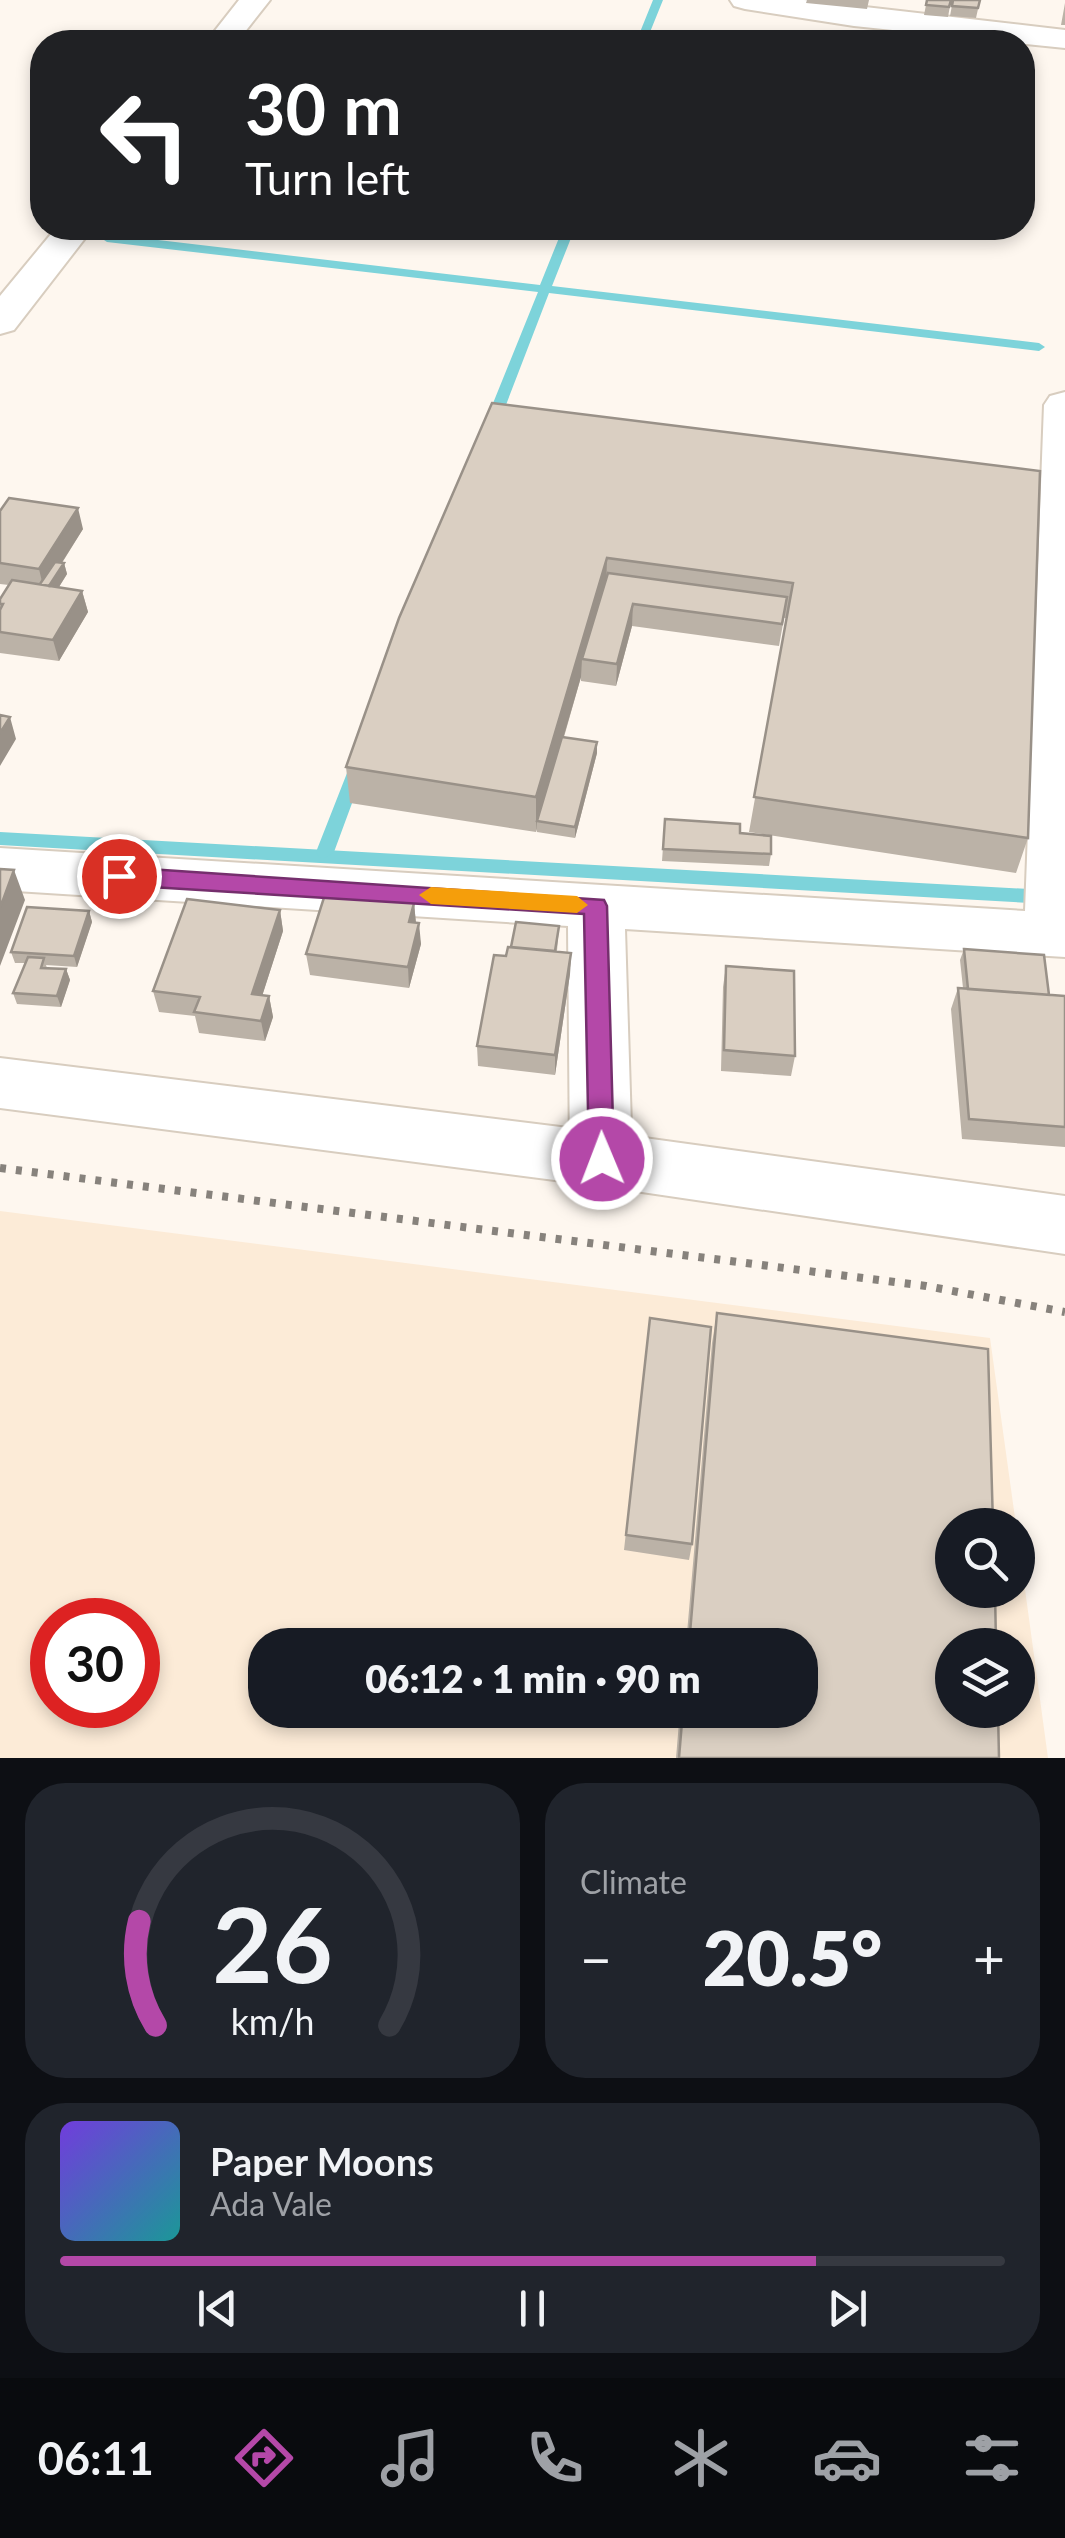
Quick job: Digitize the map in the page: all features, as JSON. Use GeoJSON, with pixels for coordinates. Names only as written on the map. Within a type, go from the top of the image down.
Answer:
{"type":"FeatureCollection","features":[{"type":"Feature","properties":{"kind":"street"},"geometry":{"type":"LineString","coordinates":[[230,30],[254,0]]}},
{"type":"Feature","properties":{"kind":"street"},"geometry":{"type":"LineString","coordinates":[[745,0],[979,30]]}},
{"type":"Feature","properties":{"kind":"street"},"geometry":{"type":"LineString","coordinates":[[1035,36],[1065,39]]}},
{"type":"Feature","properties":{"kind":"street"},"geometry":{"type":"LineString","coordinates":[[0,322],[65,240]]}},
{"type":"Feature","properties":{"kind":"street"},"geometry":{"type":"LineString","coordinates":[[0,869],[596,906],[1055,918],[1065,405]]}},
{"type":"Feature","properties":{"kind":"street"},"geometry":{"type":"LineString","coordinates":[[596,906],[602,1159]]}},
{"type":"Feature","properties":{"kind":"street"},"geometry":{"type":"LineString","coordinates":[[0,1083],[602,1159],[1065,1225]]}},
{"type":"Feature","properties":{"kind":"path"},"geometry":{"type":"LineString","coordinates":[[0,1168],[926,1286],[1065,1312]]}},
{"type":"Feature","properties":{"kind":"shaded area"},"geometry":{"type":"Polygon","coordinates":[[[0,1211],[990,1338],[1014,1508],[935,1508],[935,1608],[1028,1608],[1030,1628],[935,1628],[935,1728],[1035,1728],[1035,1663],[1048,1758],[0,1758],[0,1211]]]}},
{"type":"Feature","properties":{"kind":"water"},"geometry":{"type":"Polygon","coordinates":[[[0,832],[1065,891],[1065,905],[0,845],[0,832]]]}},
{"type":"Feature","properties":{"kind":"building"},"geometry":{"type":"Polygon","coordinates":[[[927,0],[951,0],[949,7],[926,5],[927,0]]]}},
{"type":"Feature","properties":{"kind":"building"},"geometry":{"type":"Polygon","coordinates":[[[953,0],[980,0],[978,8],[952,6],[953,0]]]}},
{"type":"Feature","properties":{"kind":"building"},"geometry":{"type":"Polygon","coordinates":[[[492,403],[1040,471],[1028,838],[754,797],[793,583],[607,558],[536,797],[346,767],[399,618],[492,403]]]}},
{"type":"Feature","properties":{"kind":"building"},"geometry":{"type":"Polygon","coordinates":[[[9,498],[78,508],[39,569],[0,563],[0,511],[9,498]]]}},
{"type":"Feature","properties":{"kind":"building"},"geometry":{"type":"Polygon","coordinates":[[[55,562],[64,563],[49,586],[40,584],[55,562]]]}},
{"type":"Feature","properties":{"kind":"building"},"geometry":{"type":"Polygon","coordinates":[[[608,573],[787,597],[782,624],[633,604],[617,664],[582,659],[608,573]]]}},
{"type":"Feature","properties":{"kind":"building"},"geometry":{"type":"Polygon","coordinates":[[[12,580],[82,591],[53,640],[0,632],[0,599],[12,580]]]}},
{"type":"Feature","properties":{"kind":"building"},"geometry":{"type":"Polygon","coordinates":[[[0,715],[10,717],[0,733],[0,715]]]}},
{"type":"Feature","properties":{"kind":"building"},"geometry":{"type":"Polygon","coordinates":[[[562,737],[597,742],[575,827],[537,821],[562,737]]]}},
{"type":"Feature","properties":{"kind":"building"},"geometry":{"type":"Polygon","coordinates":[[[665,819],[740,824],[740,833],[771,836],[771,854],[663,849],[665,819]]]}},
{"type":"Feature","properties":{"kind":"building"},"geometry":{"type":"Polygon","coordinates":[[[0,869],[14,870],[0,908],[0,869]]]}},
{"type":"Feature","properties":{"kind":"building"},"geometry":{"type":"Polygon","coordinates":[[[327,888],[403,897],[402,901],[414,903],[409,922],[419,923],[408,967],[306,954],[327,888]]]}},
{"type":"Feature","properties":{"kind":"building"},"geometry":{"type":"Polygon","coordinates":[[[187,899],[280,910],[252,994],[269,996],[261,1021],[194,1012],[200,997],[153,991],[187,899]]]}},
{"type":"Feature","properties":{"kind":"building"},"geometry":{"type":"Polygon","coordinates":[[[27,907],[89,911],[74,956],[11,952],[27,907]]]}},
{"type":"Feature","properties":{"kind":"building"},"geometry":{"type":"Polygon","coordinates":[[[516,922],[559,926],[555,951],[511,947],[516,922]]]}},
{"type":"Feature","properties":{"kind":"building"},"geometry":{"type":"Polygon","coordinates":[[[508,947],[571,953],[555,1055],[477,1046],[494,955],[506,956],[508,947]]]}},
{"type":"Feature","properties":{"kind":"building"},"geometry":{"type":"Polygon","coordinates":[[[964,949],[1044,955],[1049,995],[968,989],[964,949]]]}},
{"type":"Feature","properties":{"kind":"building"},"geometry":{"type":"Polygon","coordinates":[[[28,957],[44,958],[41,968],[66,969],[57,996],[13,993],[28,957]]]}},
{"type":"Feature","properties":{"kind":"building"},"geometry":{"type":"Polygon","coordinates":[[[726,966],[794,971],[795,1056],[724,1050],[726,966]]]}},
{"type":"Feature","properties":{"kind":"building"},"geometry":{"type":"Polygon","coordinates":[[[958,988],[1065,996],[1065,1127],[969,1119],[958,988]]]}},
{"type":"Feature","properties":{"kind":"building"},"geometry":{"type":"Polygon","coordinates":[[[717,1313],[988,1349],[993,1508],[935,1508],[935,1608],[995,1608],[996,1628],[935,1628],[935,1728],[998,1728],[999,1758],[679,1758],[682,1728],[818,1728],[818,1628],[690,1628],[717,1313]]]}},
{"type":"Feature","properties":{"kind":"building"},"geometry":{"type":"Polygon","coordinates":[[[650,1318],[711,1327],[692,1544],[626,1535],[650,1318]]]}},
{"type":"Feature","properties":{"kind":"waterway"},"geometry":{"type":"LineString","coordinates":[[646,30],[658,0]]}},
{"type":"Feature","properties":{"kind":"waterway"},"geometry":{"type":"LineString","coordinates":[[124,240],[545,289]]}},
{"type":"Feature","properties":{"kind":"waterway"},"geometry":{"type":"LineString","coordinates":[[545,289],[564,240]]}},
{"type":"Feature","properties":{"kind":"waterway"},"geometry":{"type":"LineString","coordinates":[[492,423],[545,289]]}},
{"type":"Feature","properties":{"kind":"waterway"},"geometry":{"type":"LineString","coordinates":[[545,289],[1039,347]]}},
{"type":"Feature","properties":{"kind":"waterway"},"geometry":{"type":"LineString","coordinates":[[325,852],[357,768]]}},
{"type":"Feature","properties":{"kind":"slow traffic"},"geometry":{"type":"LineString","coordinates":[[431,895],[577,905]]}},
{"type":"Feature","properties":{"kind":"route"},"geometry":{"type":"LineString","coordinates":[[119,876],[596,906],[602,1159]]}}]}
